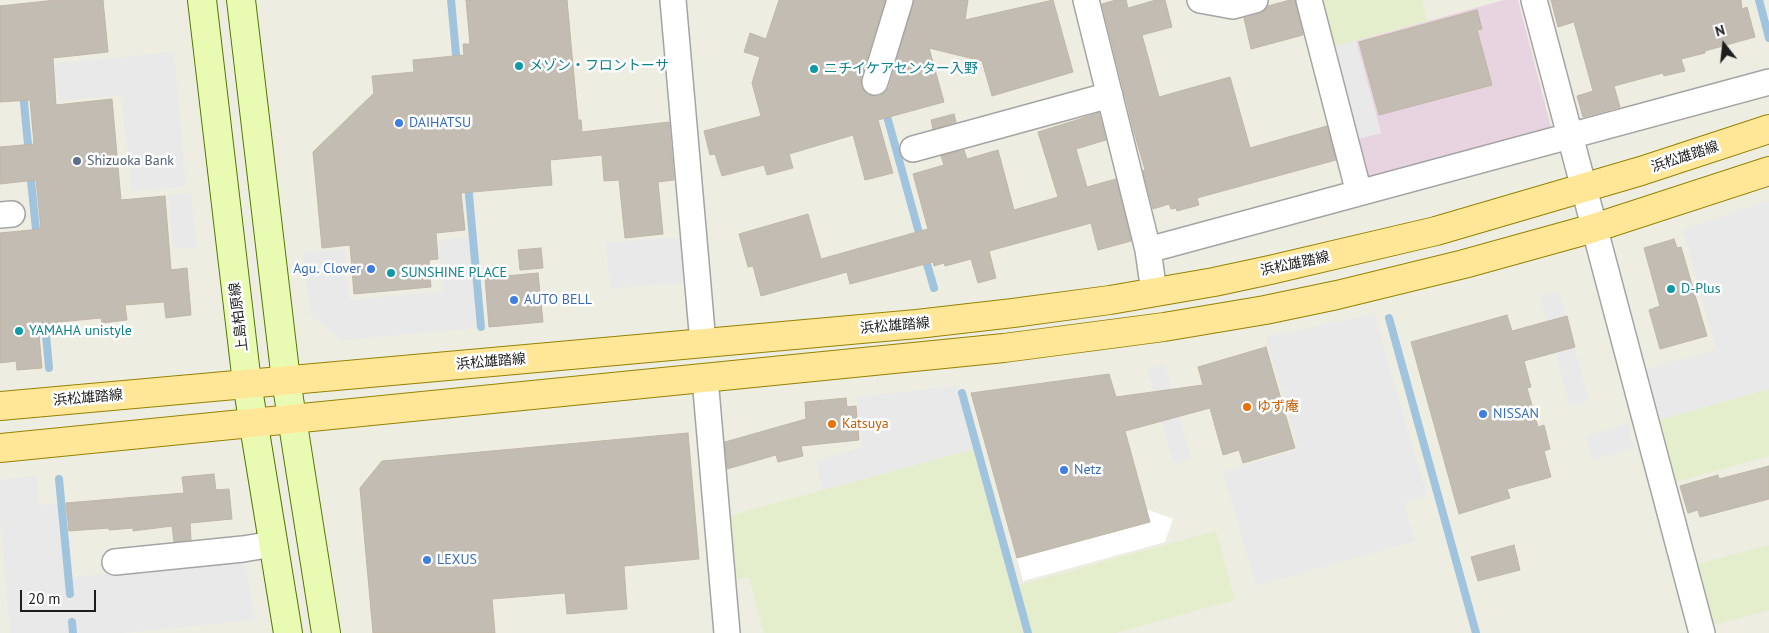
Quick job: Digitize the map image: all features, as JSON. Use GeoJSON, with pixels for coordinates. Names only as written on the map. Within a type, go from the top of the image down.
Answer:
{"type":"FeatureCollection","features":[{"type":"Feature","properties":{"kind":"main road","name":"浜松雄踏線"},"geometry":{"type":"LineString","coordinates":[[0,406],[955,320],[1062,307],[1223,280],[1381,245],[1584,189],[1650,169],[1769,128]]}},
{"type":"Feature","properties":{"kind":"main road"},"geometry":{"type":"LineString","coordinates":[[0,448],[1057,342],[1215,319],[1322,298],[1512,252],[1594,228],[1769,171]]}},
{"type":"Feature","properties":{"kind":"street","name":"上島柏原線"},"geometry":{"type":"LineString","coordinates":[[202,0],[247,383],[288,633]]}},
{"type":"Feature","properties":{"kind":"street"},"geometry":{"type":"LineString","coordinates":[[241,0],[286,380],[326,633]]}},
{"type":"Feature","properties":{"kind":"street"},"geometry":{"type":"LineString","coordinates":[[673,0],[703,343]]}},
{"type":"Feature","properties":{"kind":"street"},"geometry":{"type":"LineString","coordinates":[[875,82],[900,0]]}},
{"type":"Feature","properties":{"kind":"street"},"geometry":{"type":"LineString","coordinates":[[1086,0],[1148,250],[1154,292]]}},
{"type":"Feature","properties":{"kind":"street"},"geometry":{"type":"LineString","coordinates":[[1200,0],[1233,6],[1255,0]]}},
{"type":"Feature","properties":{"kind":"street"},"geometry":{"type":"LineString","coordinates":[[1309,0],[1359,193]]}},
{"type":"Feature","properties":{"kind":"street"},"geometry":{"type":"LineString","coordinates":[[1534,0],[1702,633]]}},
{"type":"Feature","properties":{"kind":"street"},"geometry":{"type":"LineString","coordinates":[[1148,250],[1769,82]]}},
{"type":"Feature","properties":{"kind":"street"},"geometry":{"type":"LineString","coordinates":[[913,149],[1110,95]]}},
{"type":"Feature","properties":{"kind":"street"},"geometry":{"type":"LineString","coordinates":[[705,378],[727,633]]}},
{"type":"Feature","properties":{"kind":"street"},"geometry":{"type":"LineString","coordinates":[[114,562],[243,549],[273,544]]}},
{"type":"Feature","properties":{"kind":"shaded area"},"geometry":{"type":"Polygon","coordinates":[[[1504,0],[1518,0],[1553,135],[1372,183],[1363,177],[1353,140],[1381,133],[1356,41],[1504,0]]]}},
{"type":"Feature","properties":{"kind":"shaded area"},"geometry":{"type":"Polygon","coordinates":[[[1356,41],[1381,133],[1353,140],[1329,48],[1356,41]]]}},
{"type":"Feature","properties":{"kind":"shaded area"},"geometry":{"type":"Polygon","coordinates":[[[174,52],[186,186],[131,191],[122,95],[60,101],[58,89],[27,92],[25,66],[174,52]]]}},
{"type":"Feature","properties":{"kind":"shaded area"},"geometry":{"type":"Polygon","coordinates":[[[191,193],[197,247],[173,249],[168,195],[191,193]]]}},
{"type":"Feature","properties":{"kind":"shaded area"},"geometry":{"type":"Polygon","coordinates":[[[1769,201],[1769,389],[1655,421],[1642,370],[1716,350],[1683,230],[1769,201]]]}},
{"type":"Feature","properties":{"kind":"shaded area"},"geometry":{"type":"Polygon","coordinates":[[[469,237],[477,328],[342,340],[311,316],[303,253],[344,249],[349,300],[443,291],[439,240],[469,237]]]}},
{"type":"Feature","properties":{"kind":"shaded area"},"geometry":{"type":"Polygon","coordinates":[[[681,237],[685,282],[610,289],[606,243],[681,237]]]}},
{"type":"Feature","properties":{"kind":"shaded area"},"geometry":{"type":"Polygon","coordinates":[[[1559,291],[1589,401],[1570,406],[1540,296],[1559,291]]]}},
{"type":"Feature","properties":{"kind":"shaded area"},"geometry":{"type":"Polygon","coordinates":[[[1374,314],[1427,496],[1404,503],[1415,541],[1256,586],[1223,472],[1298,449],[1266,337],[1374,314]]]}},
{"type":"Feature","properties":{"kind":"shaded area"},"geometry":{"type":"Polygon","coordinates":[[[1165,364],[1191,459],[1173,463],[1147,369],[1165,364]]]}},
{"type":"Feature","properties":{"kind":"shaded area"},"geometry":{"type":"Polygon","coordinates":[[[956,386],[973,449],[823,490],[815,461],[862,447],[857,397],[956,386]]]}},
{"type":"Feature","properties":{"kind":"shaded area"},"geometry":{"type":"Polygon","coordinates":[[[1628,424],[1634,448],[1592,460],[1585,436],[1628,424]]]}},
{"type":"Feature","properties":{"kind":"shaded area"},"geometry":{"type":"Polygon","coordinates":[[[36,476],[39,505],[57,504],[66,597],[74,597],[72,577],[245,561],[255,620],[123,633],[77,633],[75,618],[68,619],[69,633],[10,633],[0,520],[0,480],[36,476]]]}},
{"type":"Feature","properties":{"kind":"green space"},"geometry":{"type":"Polygon","coordinates":[[[1317,0],[1422,0],[1427,21],[1329,48],[1317,0]]]}},
{"type":"Feature","properties":{"kind":"green space"},"geometry":{"type":"Polygon","coordinates":[[[1769,389],[1769,456],[1672,483],[1655,421],[1769,389]]]}},
{"type":"Feature","properties":{"kind":"green space"},"geometry":{"type":"Polygon","coordinates":[[[973,449],[1024,633],[764,633],[749,577],[730,582],[725,517],[973,449]]]}},
{"type":"Feature","properties":{"kind":"green space"},"geometry":{"type":"Polygon","coordinates":[[[1216,531],[1235,600],[1115,633],[1032,633],[1019,585],[1216,531]]]}},
{"type":"Feature","properties":{"kind":"green space"},"geometry":{"type":"Polygon","coordinates":[[[1769,545],[1769,610],[1710,626],[1694,565],[1769,545]]]}},
{"type":"Feature","properties":{"kind":"pier"},"geometry":{"type":"Polygon","coordinates":[[[1146,509],[1173,519],[1165,542],[1023,581],[1017,558],[1149,522],[1146,509]]]}},
{"type":"Feature","properties":{"kind":"building"},"geometry":{"type":"Polygon","coordinates":[[[56,0],[103,0],[108,52],[53,58],[56,105],[112,99],[121,200],[165,196],[171,270],[187,268],[191,315],[166,318],[164,302],[125,305],[127,320],[102,323],[101,318],[38,324],[42,368],[17,370],[16,361],[0,363],[0,233],[41,229],[36,180],[0,184],[0,147],[34,144],[30,100],[0,102],[0,6],[56,0]]]}},
{"type":"Feature","properties":{"kind":"building"},"geometry":{"type":"Polygon","coordinates":[[[466,0],[567,0],[578,120],[581,120],[582,132],[669,122],[674,180],[658,182],[663,234],[625,238],[619,180],[604,181],[602,155],[550,160],[552,185],[461,193],[465,230],[436,233],[438,259],[429,260],[431,287],[354,294],[350,245],[322,248],[313,152],[374,93],[372,76],[414,72],[413,60],[464,55],[463,44],[470,44],[466,0]]]}},
{"type":"Feature","properties":{"kind":"building"},"geometry":{"type":"Polygon","coordinates":[[[779,0],[885,0],[861,78],[861,86],[871,96],[879,96],[889,87],[914,0],[968,0],[965,20],[1053,0],[1073,72],[992,96],[982,61],[929,48],[944,102],[878,120],[893,173],[865,180],[853,135],[789,154],[793,168],[767,175],[764,165],[722,176],[715,154],[710,155],[704,131],[761,116],[752,83],[760,57],[744,52],[750,33],[766,39],[779,0]]]}},
{"type":"Feature","properties":{"kind":"building"},"geometry":{"type":"Polygon","coordinates":[[[1116,0],[1126,0],[1128,8],[1156,0],[1165,0],[1172,27],[1142,35],[1159,97],[1230,77],[1250,148],[1327,126],[1336,160],[1197,198],[1199,205],[1177,211],[1176,208],[1171,209],[1169,204],[1153,209],[1143,171],[1145,170],[1102,4],[1116,0]]]}},
{"type":"Feature","properties":{"kind":"building"},"geometry":{"type":"Polygon","coordinates":[[[1295,0],[1303,35],[1251,49],[1244,18],[1259,14],[1268,6],[1295,0]]]}},
{"type":"Feature","properties":{"kind":"building"},"geometry":{"type":"Polygon","coordinates":[[[1551,0],[1741,0],[1742,9],[1747,7],[1755,37],[1681,59],[1685,71],[1664,76],[1663,73],[1614,86],[1620,107],[1583,117],[1577,96],[1593,91],[1574,22],[1558,27],[1551,0]]]}},
{"type":"Feature","properties":{"kind":"building"},"geometry":{"type":"Polygon","coordinates":[[[1477,10],[1482,29],[1477,30],[1492,85],[1379,115],[1359,42],[1477,10]]]}},
{"type":"Feature","properties":{"kind":"building"},"geometry":{"type":"Polygon","coordinates":[[[1099,113],[1106,140],[1076,149],[1087,187],[1116,179],[1131,241],[1098,250],[1091,223],[989,251],[996,278],[978,283],[971,259],[945,266],[944,263],[934,266],[933,262],[850,284],[847,272],[761,296],[753,266],[748,267],[739,234],[808,214],[821,259],[928,229],[913,174],[944,165],[941,156],[964,150],[967,159],[998,150],[1014,210],[1058,197],[1038,132],[1099,113]]]}},
{"type":"Feature","properties":{"kind":"building"},"geometry":{"type":"Polygon","coordinates":[[[954,114],[956,122],[933,129],[931,120],[954,114]]]}},
{"type":"Feature","properties":{"kind":"building","name":"D-Plus"},"geometry":{"type":"Polygon","coordinates":[[[1674,239],[1677,248],[1681,247],[1707,336],[1660,349],[1649,310],[1660,306],[1644,248],[1674,239]]]}},
{"type":"Feature","properties":{"kind":"building"},"geometry":{"type":"Polygon","coordinates":[[[541,248],[543,268],[520,270],[518,250],[541,248]]]}},
{"type":"Feature","properties":{"kind":"building","name":"AUTO BELL"},"geometry":{"type":"Polygon","coordinates":[[[538,273],[543,322],[489,327],[485,278],[538,273]]]}},
{"type":"Feature","properties":{"kind":"building"},"geometry":{"type":"Polygon","coordinates":[[[1507,315],[1512,331],[1567,316],[1575,347],[1524,361],[1531,387],[1527,388],[1538,427],[1544,425],[1550,449],[1544,451],[1551,477],[1507,489],[1510,498],[1459,514],[1411,342],[1507,315]]]}},
{"type":"Feature","properties":{"kind":"building","name":"Netz"},"geometry":{"type":"Polygon","coordinates":[[[1266,347],[1295,448],[1243,463],[1239,450],[1223,455],[1210,408],[1125,431],[1150,522],[1017,558],[971,393],[1109,374],[1116,397],[1203,385],[1198,367],[1266,347]]]}},
{"type":"Feature","properties":{"kind":"building"},"geometry":{"type":"Polygon","coordinates":[[[846,398],[847,407],[856,406],[859,440],[801,446],[803,456],[778,462],[776,455],[727,469],[725,442],[806,419],[805,402],[846,398]]]}},
{"type":"Feature","properties":{"kind":"building"},"geometry":{"type":"Polygon","coordinates":[[[688,433],[699,559],[624,566],[627,609],[567,614],[565,593],[492,599],[495,633],[373,633],[360,488],[382,461],[688,433]]]}},
{"type":"Feature","properties":{"kind":"building"},"geometry":{"type":"Polygon","coordinates":[[[1769,466],[1769,499],[1700,517],[1698,510],[1688,513],[1680,486],[1718,475],[1719,479],[1769,466]]]}},
{"type":"Feature","properties":{"kind":"building"},"geometry":{"type":"Polygon","coordinates":[[[214,474],[216,490],[229,489],[232,519],[190,523],[191,540],[174,542],[172,526],[133,531],[133,528],[109,530],[109,528],[69,531],[66,503],[184,493],[182,477],[214,474]]]}},
{"type":"Feature","properties":{"kind":"building"},"geometry":{"type":"Polygon","coordinates":[[[1514,545],[1520,570],[1478,581],[1471,557],[1514,545]]]}},
{"type":"Feature","properties":{"kind":"waterway"},"geometry":{"type":"LineString","coordinates":[[451,0],[457,65]]}},
{"type":"Feature","properties":{"kind":"waterway"},"geometry":{"type":"LineString","coordinates":[[1759,0],[1769,38]]}},
{"type":"Feature","properties":{"kind":"waterway"},"geometry":{"type":"LineString","coordinates":[[23,92],[29,155]]}},
{"type":"Feature","properties":{"kind":"waterway"},"geometry":{"type":"LineString","coordinates":[[885,109],[921,240]]}},
{"type":"Feature","properties":{"kind":"waterway"},"geometry":{"type":"LineString","coordinates":[[30,171],[37,239]]}},
{"type":"Feature","properties":{"kind":"waterway"},"geometry":{"type":"LineString","coordinates":[[468,184],[481,327]]}},
{"type":"Feature","properties":{"kind":"waterway"},"geometry":{"type":"LineString","coordinates":[[924,254],[934,288]]}},
{"type":"Feature","properties":{"kind":"waterway"},"geometry":{"type":"LineString","coordinates":[[44,313],[49,368]]}},
{"type":"Feature","properties":{"kind":"waterway"},"geometry":{"type":"LineString","coordinates":[[1389,318],[1476,633]]}},
{"type":"Feature","properties":{"kind":"waterway"},"geometry":{"type":"LineString","coordinates":[[962,393],[1028,633]]}},
{"type":"Feature","properties":{"kind":"waterway"},"geometry":{"type":"LineString","coordinates":[[59,479],[70,594]]}},
{"type":"Feature","properties":{"kind":"waterway"},"geometry":{"type":"LineString","coordinates":[[72,622],[73,633]]}},
{"type":"Feature","properties":{"kind":"place","name":"メゾン・フロントーサ"},"geometry":{"type":"Point","coordinates":[519,66]}},
{"type":"Feature","properties":{"kind":"place","name":"ニチイケアセンター入野"},"geometry":{"type":"Point","coordinates":[814,69]}},
{"type":"Feature","properties":{"kind":"place","name":"DAIHATSU"},"geometry":{"type":"Point","coordinates":[399,123]}},
{"type":"Feature","properties":{"kind":"place","name":"Shizuoka Bank"},"geometry":{"type":"Point","coordinates":[77,161]}},
{"type":"Feature","properties":{"kind":"place","name":"Agu. Clover"},"geometry":{"type":"Point","coordinates":[371,269]}},
{"type":"Feature","properties":{"kind":"place","name":"SUNSHINE PLACE"},"geometry":{"type":"Point","coordinates":[391,273]}},
{"type":"Feature","properties":{"kind":"place","name":"D-Plus"},"geometry":{"type":"Point","coordinates":[1671,289]}},
{"type":"Feature","properties":{"kind":"place","name":"AUTO BELL"},"geometry":{"type":"Point","coordinates":[514,300]}},
{"type":"Feature","properties":{"kind":"place","name":"YAMAHA unistyle"},"geometry":{"type":"Point","coordinates":[19,331]}},
{"type":"Feature","properties":{"kind":"place","name":"ゆず庵"},"geometry":{"type":"Point","coordinates":[1247,407]}},
{"type":"Feature","properties":{"kind":"place","name":"NISSAN"},"geometry":{"type":"Point","coordinates":[1483,414]}},
{"type":"Feature","properties":{"kind":"place","name":"Katsuya"},"geometry":{"type":"Point","coordinates":[832,424]}},
{"type":"Feature","properties":{"kind":"place","name":"Netz"},"geometry":{"type":"Point","coordinates":[1064,470]}},
{"type":"Feature","properties":{"kind":"place","name":"LEXUS"},"geometry":{"type":"Point","coordinates":[427,560]}}]}
